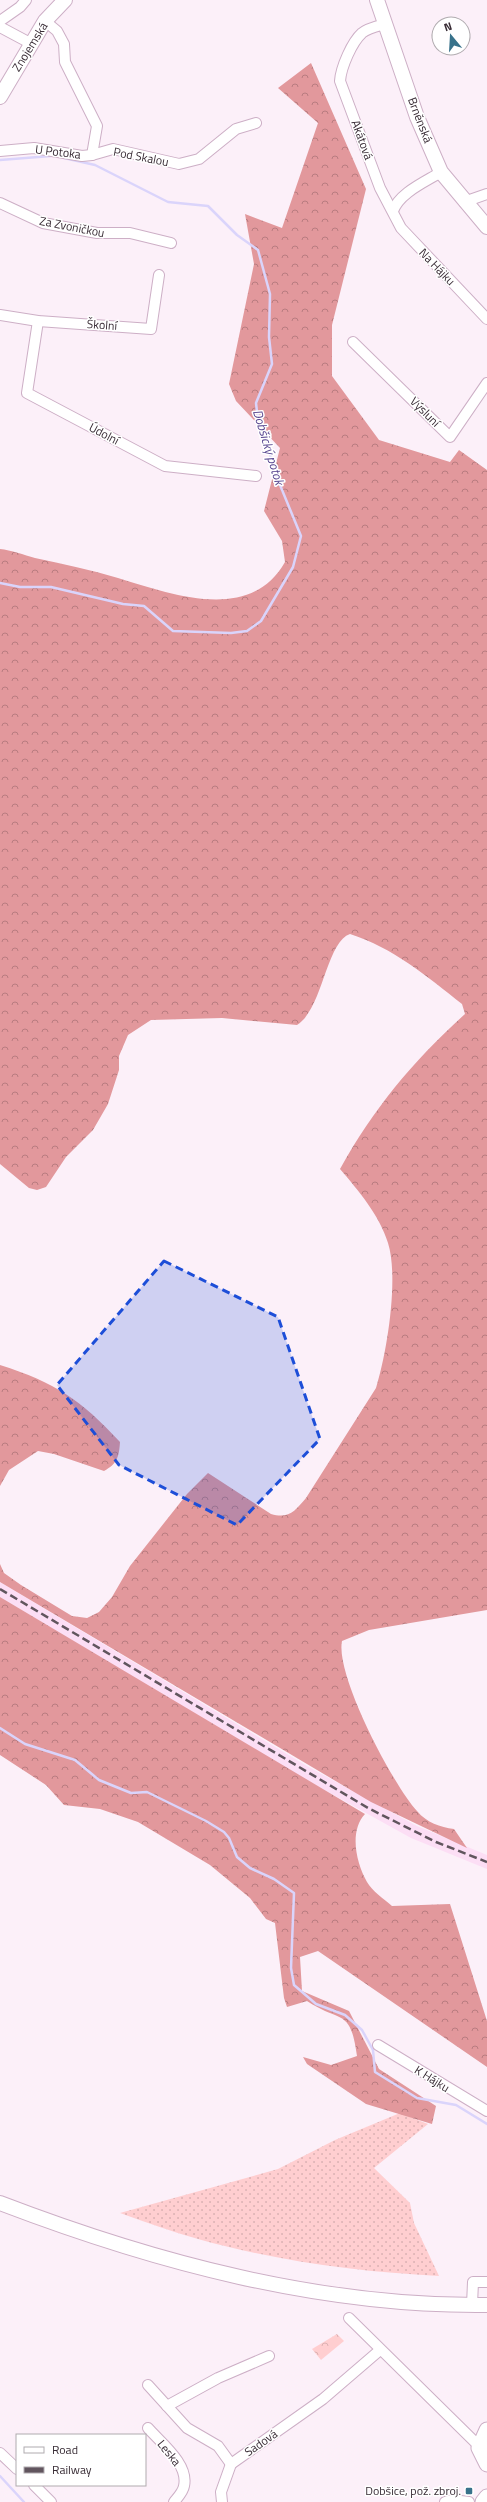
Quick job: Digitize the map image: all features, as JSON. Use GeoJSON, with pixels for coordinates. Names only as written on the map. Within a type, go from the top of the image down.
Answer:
{"type":"FeatureCollection","features":[{"type":"Feature","properties":{"kind":"main road","name":"Brněnská"},"geometry":{"type":"LineString","coordinates":[[377,0],[417,117],[441,172],[464,202],[487,227]]}},
{"type":"Feature","properties":{"kind":"main road","name":"Znojemská"},"geometry":{"type":"LineString","coordinates":[[0,97],[30,44],[45,21],[61,2]]}},
{"type":"Feature","properties":{"kind":"main road"},"geometry":{"type":"LineString","coordinates":[[0,2203],[86,2236],[166,2259],[251,2279],[422,2304],[487,2305]]}},
{"type":"Feature","properties":{"kind":"main road"},"geometry":{"type":"LineString","coordinates":[[487,2430],[479,2446],[480,2453],[487,2464]]}},
{"type":"Feature","properties":{"kind":"main road"},"geometry":{"type":"LineString","coordinates":[[483,2502],[487,2497]]}},
{"type":"Feature","properties":{"kind":"street"},"geometry":{"type":"LineString","coordinates":[[0,21],[20,7],[26,0]]}},
{"type":"Feature","properties":{"kind":"street"},"geometry":{"type":"LineString","coordinates":[[45,21],[57,31],[64,44],[65,62],[97,126],[92,155]]}},
{"type":"Feature","properties":{"kind":"street","name":"Akátová"},"geometry":{"type":"LineString","coordinates":[[386,24],[364,32],[358,38],[340,74],[340,80],[380,188],[393,211]]}},
{"type":"Feature","properties":{"kind":"street"},"geometry":{"type":"LineString","coordinates":[[0,26],[30,44]]}},
{"type":"Feature","properties":{"kind":"street","name":"Pod Skalou"},"geometry":{"type":"LineString","coordinates":[[92,155],[112,149],[179,164],[199,159],[236,129],[256,123]]}},
{"type":"Feature","properties":{"kind":"street","name":"U Potoka"},"geometry":{"type":"LineString","coordinates":[[0,151],[34,148],[82,156],[92,155]]}},
{"type":"Feature","properties":{"kind":"street"},"geometry":{"type":"LineString","coordinates":[[393,211],[396,204],[402,198],[441,172]]}},
{"type":"Feature","properties":{"kind":"street"},"geometry":{"type":"LineString","coordinates":[[464,202],[487,194]]}},
{"type":"Feature","properties":{"kind":"street","name":"Za Zvoničkou"},"geometry":{"type":"LineString","coordinates":[[0,203],[42,223],[97,233],[130,233],[171,243]]}},
{"type":"Feature","properties":{"kind":"street","name":"Na Hájku"},"geometry":{"type":"LineString","coordinates":[[393,211],[401,228],[487,319]]}},
{"type":"Feature","properties":{"kind":"street","name":"Školní"},"geometry":{"type":"LineString","coordinates":[[0,315],[38,321],[151,329],[159,275]]}},
{"type":"Feature","properties":{"kind":"street","name":"Údolní"},"geometry":{"type":"LineString","coordinates":[[38,321],[27,393],[164,466],[256,476]]}},
{"type":"Feature","properties":{"kind":"street","name":"Výsluní"},"geometry":{"type":"LineString","coordinates":[[353,342],[450,437],[487,383]]}},
{"type":"Feature","properties":{"kind":"street","name":"K Hájku"},"geometry":{"type":"LineString","coordinates":[[378,2045],[487,2111]]}},
{"type":"Feature","properties":{"kind":"street"},"geometry":{"type":"LineString","coordinates":[[472,2305],[473,2282],[487,2282]]}},
{"type":"Feature","properties":{"kind":"street"},"geometry":{"type":"LineString","coordinates":[[349,2318],[479,2446]]}},
{"type":"Feature","properties":{"kind":"street","name":"Sadová"},"geometry":{"type":"LineString","coordinates":[[148,2385],[187,2428],[218,2446],[231,2464],[323,2399],[326,2394],[380,2350]]}},
{"type":"Feature","properties":{"kind":"street"},"geometry":{"type":"LineString","coordinates":[[167,2406],[218,2378],[269,2356]]}},
{"type":"Feature","properties":{"kind":"street","name":"Leska"},"geometry":{"type":"LineString","coordinates":[[148,2428],[176,2459],[184,2471],[184,2488],[174,2502]]}},
{"type":"Feature","properties":{"kind":"street"},"geometry":{"type":"LineString","coordinates":[[0,2453],[16,2468]]}},
{"type":"Feature","properties":{"kind":"street"},"geometry":{"type":"LineString","coordinates":[[222,2502],[221,2492],[231,2464]]}},
{"type":"Feature","properties":{"kind":"street"},"geometry":{"type":"LineString","coordinates":[[35,2486],[51,2502]]}},
{"type":"Feature","properties":{"kind":"street"},"geometry":{"type":"LineString","coordinates":[[445,2502],[452,2500],[469,2502]]}},
{"type":"Feature","properties":{"kind":"highlighted area"},"geometry":{"type":"Polygon","coordinates":[[[164,1261],[278,1317],[320,1439],[237,1525],[119,1465],[57,1385],[164,1261]]]}},
{"type":"Feature","properties":{"kind":"shaded area"},"geometry":{"type":"Polygon","coordinates":[[[0,1582],[307,1766],[417,1826],[487,1855],[487,1869],[411,1838],[301,1777],[0,1597],[0,1582]]]}},
{"type":"Feature","properties":{"kind":"green space"},"geometry":{"type":"Polygon","coordinates":[[[311,63],[366,189],[332,325],[332,376],[379,440],[450,462],[459,450],[487,470],[487,1610],[369,1630],[342,1641],[342,1657],[347,1678],[356,1703],[381,1755],[394,1778],[407,1798],[425,1819],[434,1824],[454,1829],[467,1848],[371,1802],[0,1582],[0,1564],[4,1573],[21,1585],[72,1616],[87,1618],[99,1612],[112,1597],[130,1566],[187,1494],[208,1473],[271,1514],[287,1515],[295,1510],[306,1498],[376,1388],[388,1336],[392,1295],[392,1276],[388,1243],[380,1223],[374,1213],[340,1169],[367,1126],[396,1086],[428,1049],[465,1014],[462,1004],[409,964],[380,947],[350,934],[342,940],[335,949],[313,1005],[306,1017],[297,1025],[222,1018],[151,1020],[128,1035],[119,1056],[119,1070],[108,1104],[93,1130],[66,1157],[46,1187],[37,1190],[29,1188],[0,1164],[0,549],[98,572],[162,591],[208,599],[231,599],[252,593],[270,581],[285,562],[282,541],[264,511],[280,448],[236,401],[229,384],[254,264],[245,214],[282,228],[318,123],[278,88],[311,63]]]}},
{"type":"Feature","properties":{"kind":"green space"},"geometry":{"type":"Polygon","coordinates":[[[0,1365],[52,1386],[79,1403],[92,1414],[120,1442],[119,1452],[115,1463],[104,1471],[54,1454],[38,1451],[9,1470],[0,1486],[0,1365]]]}},
{"type":"Feature","properties":{"kind":"green space"},"geometry":{"type":"Polygon","coordinates":[[[0,1597],[365,1814],[357,1829],[357,1857],[369,1885],[392,1906],[450,1904],[487,2021],[487,2067],[318,1951],[300,1957],[302,1991],[349,2011],[379,2069],[436,2106],[432,2124],[366,2104],[307,2064],[303,2057],[331,2065],[357,2056],[351,2030],[347,2023],[342,2019],[307,2001],[287,2007],[284,1998],[275,1923],[266,1919],[250,1898],[210,1865],[138,1822],[100,1809],[64,1805],[46,1785],[0,1755],[0,1597]]]}},
{"type":"Feature","properties":{"kind":"green space"},"geometry":{"type":"Polygon","coordinates":[[[400,2113],[428,2124],[374,2168],[410,2203],[414,2223],[439,2276],[378,2272],[257,2254],[188,2236],[120,2213],[278,2169],[335,2140],[400,2113]]]}},
{"type":"Feature","properties":{"kind":"green space"},"geometry":{"type":"Polygon","coordinates":[[[337,2334],[344,2341],[321,2360],[312,2349],[337,2334]]]}},
{"type":"Feature","properties":{"kind":"waterway","name":"Dobšický potok"},"geometry":{"type":"LineString","coordinates":[[0,160],[51,156]]}},
{"type":"Feature","properties":{"kind":"waterway","name":"Dobšický potok"},"geometry":{"type":"LineString","coordinates":[[0,583],[20,587],[51,587],[123,604],[144,606],[173,631],[231,633],[247,631],[261,621],[293,567],[301,536],[273,468],[267,440],[257,412],[256,403],[272,364],[269,337],[270,294],[258,250],[237,235],[208,206],[168,202],[95,165],[64,158]]}},
{"type":"Feature","properties":{"kind":"waterway","name":"Dobšický potok"},"geometry":{"type":"LineString","coordinates":[[0,1728],[25,1744],[75,1760],[99,1780],[131,1793],[147,1792],[206,1821],[224,1832],[229,1838],[237,1857],[250,1868],[274,1879],[294,1893],[291,1968],[294,1985],[316,2004],[345,2015],[362,2030],[373,2050],[375,2072],[417,2098],[456,2105],[487,2124]]}},
{"type":"Feature","properties":{"kind":"waterway","name":"Leska"},"geometry":{"type":"LineString","coordinates":[[0,2476],[24,2502]]}},
{"type":"Feature","properties":{"kind":"railway"},"geometry":{"type":"LineString","coordinates":[[0,1589],[368,1808],[436,1842],[487,1862]]}},
{"type":"Feature","properties":{"kind":"place","name":"Dobšice, pož. zbroj."},"geometry":{"type":"Point","coordinates":[469,2491]}}]}
